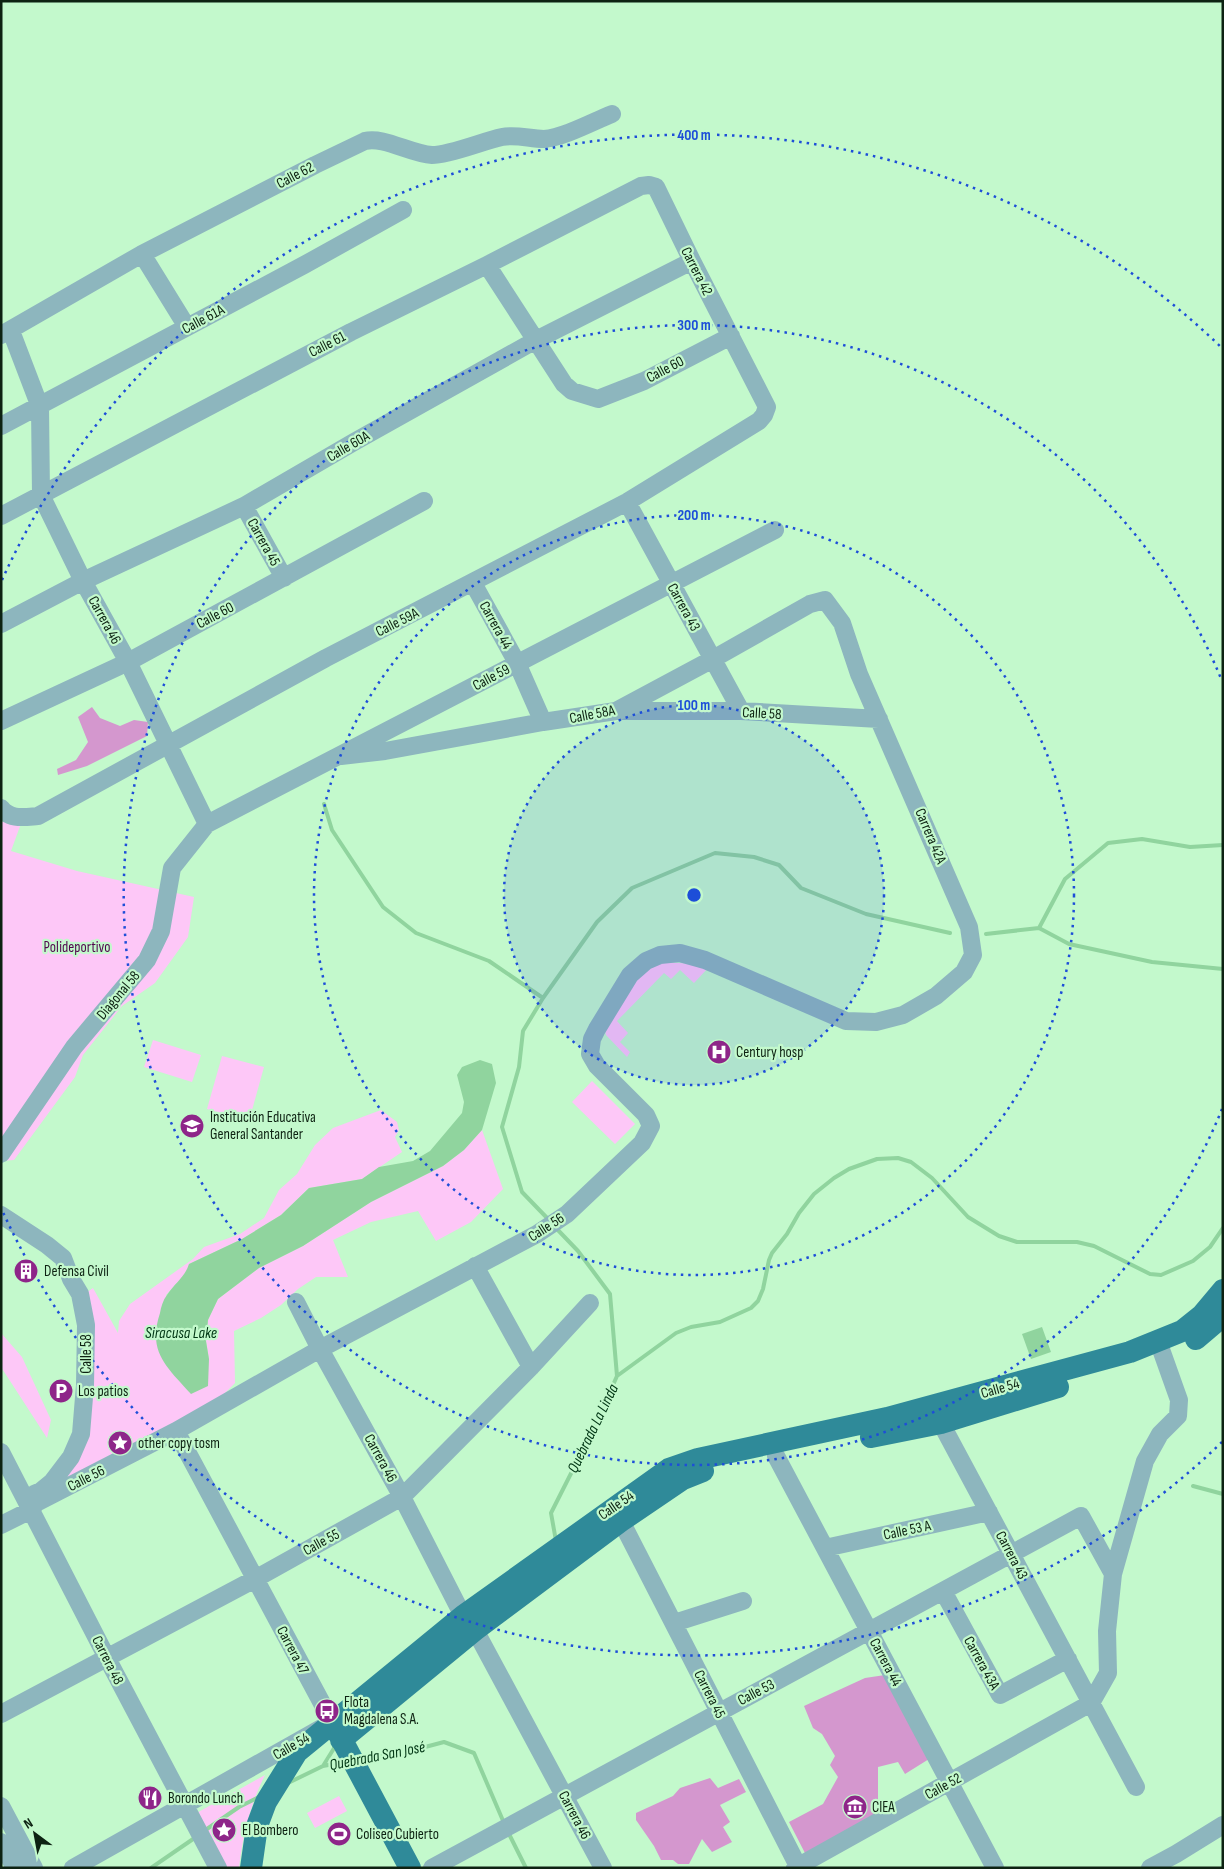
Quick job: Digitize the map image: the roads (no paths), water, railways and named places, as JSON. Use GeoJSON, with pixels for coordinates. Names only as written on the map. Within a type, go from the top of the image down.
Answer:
{"type":"FeatureCollection","features":[{"type":"Feature","properties":{"kind":"main road","name":"Calle 54"},"geometry":{"type":"LineString","coordinates":[[1159,1347],[1202,1315],[1223,1290]]}},
{"type":"Feature","properties":{"kind":"main road","name":"Calle 54"},"geometry":{"type":"LineString","coordinates":[[337,1731],[469,1623],[669,1469],[715,1456],[937,1415],[1047,1391],[1159,1347],[1196,1339],[1223,1316]]}},
{"type":"Feature","properties":{"kind":"main road","name":"Calle 54"},"geometry":{"type":"LineString","coordinates":[[469,1623],[682,1479],[709,1469],[776,1456],[937,1415]]}},
{"type":"Feature","properties":{"kind":"main road"},"geometry":{"type":"LineString","coordinates":[[251,1868],[257,1826],[266,1802],[297,1752],[337,1731]]}},
{"type":"Feature","properties":{"kind":"main road","name":"Carrera 47"},"geometry":{"type":"LineString","coordinates":[[337,1731],[410,1868]]}},
{"type":"Feature","properties":{"kind":"street","name":"Calle 62"},"geometry":{"type":"LineString","coordinates":[[6,333],[142,254],[315,164],[365,141],[372,139],[400,148],[435,154],[509,135],[545,139],[574,130],[612,114]]}},
{"type":"Feature","properties":{"kind":"street","name":"Calle 61"},"geometry":{"type":"LineString","coordinates":[[1,516],[351,332],[641,186],[649,185],[656,187]]}},
{"type":"Feature","properties":{"kind":"street","name":"Carrera 42"},"geometry":{"type":"LineString","coordinates":[[656,187],[767,407]]}},
{"type":"Feature","properties":{"kind":"street","name":"Calle 61A"},"geometry":{"type":"LineString","coordinates":[[1,426],[403,210]]}},
{"type":"Feature","properties":{"kind":"street"},"geometry":{"type":"LineString","coordinates":[[142,254],[187,327]]}},
{"type":"Feature","properties":{"kind":"street","name":"Calle 60A"},"geometry":{"type":"LineString","coordinates":[[1,624],[83,581],[244,506],[536,340],[692,260]]}},
{"type":"Feature","properties":{"kind":"street"},"geometry":{"type":"LineString","coordinates":[[487,265],[536,340]]}},
{"type":"Feature","properties":{"kind":"street"},"geometry":{"type":"LineString","coordinates":[[6,333],[40,406]]}},
{"type":"Feature","properties":{"kind":"street","name":"Calle 60"},"geometry":{"type":"LineString","coordinates":[[536,340],[564,384],[572,391],[598,399],[644,381],[731,336]]}},
{"type":"Feature","properties":{"kind":"street","name":"Carrera 46"},"geometry":{"type":"LineString","coordinates":[[40,406],[41,495],[83,581],[128,662],[207,824]]}},
{"type":"Feature","properties":{"kind":"street","name":"Calle 59A"},"geometry":{"type":"LineString","coordinates":[[8,813],[38,816],[169,746],[326,658],[627,502],[759,421],[764,416],[767,407]]}},
{"type":"Feature","properties":{"kind":"street","name":"Calle 60"},"geometry":{"type":"LineString","coordinates":[[1,721],[128,662],[424,501]]}},
{"type":"Feature","properties":{"kind":"street","name":"Carrera 43"},"geometry":{"type":"LineString","coordinates":[[627,502],[741,711]]}},
{"type":"Feature","properties":{"kind":"street","name":"Carrera 45"},"geometry":{"type":"LineString","coordinates":[[244,506],[284,578]]}},
{"type":"Feature","properties":{"kind":"street","name":"Calle 59"},"geometry":{"type":"LineString","coordinates":[[207,824],[775,530]]}},
{"type":"Feature","properties":{"kind":"street","name":"Carrera 44"},"geometry":{"type":"LineString","coordinates":[[473,583],[517,663],[543,722]]}},
{"type":"Feature","properties":{"kind":"street","name":"Calle 58A"},"geometry":{"type":"LineString","coordinates":[[341,756],[384,752],[543,722],[616,711],[818,600]]}},
{"type":"Feature","properties":{"kind":"street","name":"Carrera 42A"},"geometry":{"type":"LineString","coordinates":[[818,600],[824,600],[830,605],[842,623],[859,674],[969,927],[973,955],[964,972],[936,996],[903,1015],[876,1022],[859,1022]]}},
{"type":"Feature","properties":{"kind":"street","name":"Calle 58"},"geometry":{"type":"LineString","coordinates":[[616,711],[741,711],[879,719]]}},
{"type":"Feature","properties":{"kind":"street","name":"Diagonal 58"},"geometry":{"type":"LineString","coordinates":[[1,1154],[74,1047],[147,960],[161,931],[172,868],[207,824]]}},
{"type":"Feature","properties":{"kind":"street","name":"Calle 56"},"geometry":{"type":"LineString","coordinates":[[1,1515],[176,1431],[320,1349],[537,1234],[567,1214],[642,1143],[651,1126],[646,1114],[597,1066],[590,1054],[592,1039],[597,1029],[630,975],[646,962],[660,955],[680,953],[705,960],[846,1021],[859,1022]]}},
{"type":"Feature","properties":{"kind":"street","name":"Calle 58"},"geometry":{"type":"LineString","coordinates":[[1,1214],[63,1258],[70,1279],[80,1294],[86,1325],[86,1385],[81,1434],[71,1457],[52,1482],[26,1503]]}},
{"type":"Feature","properties":{"kind":"street"},"geometry":{"type":"LineString","coordinates":[[475,1266],[531,1368]]}},
{"type":"Feature","properties":{"kind":"street","name":"Carrera 46"},"geometry":{"type":"LineString","coordinates":[[296,1302],[603,1868]]}},
{"type":"Feature","properties":{"kind":"street","name":"Calle 55"},"geometry":{"type":"LineString","coordinates":[[1,1714],[255,1579],[402,1497],[531,1368],[590,1303]]}},
{"type":"Feature","properties":{"kind":"street"},"geometry":{"type":"LineString","coordinates":[[1091,1703],[1108,1673],[1107,1631],[1113,1574],[1145,1461],[1160,1434],[1178,1416],[1179,1400],[1159,1347]]}},
{"type":"Feature","properties":{"kind":"street","name":"Carrera 43"},"geometry":{"type":"LineString","coordinates":[[937,1415],[1136,1787]]}},
{"type":"Feature","properties":{"kind":"street","name":"Carrera 47"},"geometry":{"type":"LineString","coordinates":[[176,1431],[337,1731]]}},
{"type":"Feature","properties":{"kind":"street","name":"Carrera 48"},"geometry":{"type":"LineString","coordinates":[[1,1452],[218,1868]]}},
{"type":"Feature","properties":{"kind":"street","name":"Carrera 44"},"geometry":{"type":"LineString","coordinates":[[776,1456],[995,1868]]}},
{"type":"Feature","properties":{"kind":"street","name":"Carrera 48"},"geometry":{"type":"LineString","coordinates":[[1,1474],[26,1503]]}},
{"type":"Feature","properties":{"kind":"street","name":"Calle 56"},"geometry":{"type":"LineString","coordinates":[[1,1525],[26,1503]]}},
{"type":"Feature","properties":{"kind":"street","name":"Calle 53 A"},"geometry":{"type":"LineString","coordinates":[[825,1548],[989,1512]]}},
{"type":"Feature","properties":{"kind":"street","name":"Calle 53"},"geometry":{"type":"LineString","coordinates":[[432,1868],[1081,1516],[1113,1574]]}},
{"type":"Feature","properties":{"kind":"street","name":"Carrera 45"},"geometry":{"type":"LineString","coordinates":[[621,1521],[798,1867]]}},
{"type":"Feature","properties":{"kind":"street","name":"Carrera 43A"},"geometry":{"type":"LineString","coordinates":[[942,1591],[1000,1695],[1068,1659]]}},
{"type":"Feature","properties":{"kind":"street"},"geometry":{"type":"LineString","coordinates":[[674,1623],[743,1602]]}},
{"type":"Feature","properties":{"kind":"street","name":"Calle 52"},"geometry":{"type":"LineString","coordinates":[[798,1867],[1091,1703]]}},
{"type":"Feature","properties":{"kind":"street","name":"Calle 54"},"geometry":{"type":"LineString","coordinates":[[73,1868],[184,1806],[337,1731]]}},
{"type":"Feature","properties":{"kind":"street"},"geometry":{"type":"LineString","coordinates":[[1,1806],[34,1868]]}},
{"type":"Feature","properties":{"kind":"street"},"geometry":{"type":"LineString","coordinates":[[1150,1868],[1180,1861],[1223,1825]]}},
{"type":"Feature","properties":{"kind":"street"},"geometry":{"type":"LineString","coordinates":[[1,1842],[15,1868]]}},
{"type":"Feature","properties":{"kind":"water","name":"Siracusa Lake"},"geometry":{"type":"Polygon","coordinates":[[[480,1060],[492,1064],[496,1083],[482,1130],[464,1150],[443,1166],[371,1202],[303,1246],[259,1268],[218,1299],[208,1320],[206,1341],[209,1359],[208,1386],[191,1394],[167,1367],[158,1349],[156,1338],[163,1301],[185,1273],[189,1264],[242,1239],[281,1215],[309,1188],[362,1179],[379,1167],[413,1161],[430,1151],[462,1113],[464,1102],[457,1075],[462,1067],[480,1060]]]}},
{"type":"Feature","properties":{"kind":"water"},"geometry":{"type":"Polygon","coordinates":[[[1042,1327],[1051,1352],[1031,1359],[1022,1334],[1042,1327]]]}},
{"type":"Feature","properties":{"kind":"waterway"},"geometry":{"type":"LineString","coordinates":[[324,804],[332,830],[383,907],[416,933],[489,961],[543,998]]}},
{"type":"Feature","properties":{"kind":"waterway"},"geometry":{"type":"LineString","coordinates":[[986,934],[1039,928],[1065,879],[1108,843],[1142,839],[1190,847],[1223,845]]}},
{"type":"Feature","properties":{"kind":"waterway"},"geometry":{"type":"LineString","coordinates":[[549,1220],[522,1192],[502,1127],[519,1067],[523,1031],[543,998],[597,922],[632,888],[715,853],[754,857],[779,865],[801,888],[866,914],[950,933]]}},
{"type":"Feature","properties":{"kind":"waterway"},"geometry":{"type":"LineString","coordinates":[[1039,928],[1069,944],[1152,962],[1223,969]]}},
{"type":"Feature","properties":{"kind":"waterway","name":"Quebrada La Linda"},"geometry":{"type":"LineString","coordinates":[[556,1541],[551,1513],[594,1428],[617,1376],[676,1333],[691,1327],[720,1322],[751,1308],[758,1301],[763,1289],[772,1253],[787,1234],[799,1213],[814,1194],[849,1169],[877,1159],[898,1158],[911,1162],[932,1178],[968,1217],[999,1236],[1017,1242],[1077,1242],[1094,1246],[1150,1274],[1161,1275],[1193,1261],[1210,1247],[1223,1228]]}},
{"type":"Feature","properties":{"kind":"waterway"},"geometry":{"type":"LineString","coordinates":[[555,1227],[578,1251],[610,1294],[617,1376]]}},
{"type":"Feature","properties":{"kind":"waterway"},"geometry":{"type":"LineString","coordinates":[[1193,1486],[1223,1494]]}},
{"type":"Feature","properties":{"kind":"waterway","name":"Quebrada San José"},"geometry":{"type":"LineString","coordinates":[[361,1759],[410,1751],[444,1742],[474,1753],[504,1823]]}},
{"type":"Feature","properties":{"kind":"waterway"},"geometry":{"type":"LineString","coordinates":[[323,1766],[336,1745]]}},
{"type":"Feature","properties":{"kind":"waterway","name":"Quebrada San José"},"geometry":{"type":"LineString","coordinates":[[288,1783],[323,1766],[344,1762]]}},
{"type":"Feature","properties":{"kind":"waterway","name":"Quebrada San José"},"geometry":{"type":"LineString","coordinates":[[204,1831],[239,1807],[259,1797]]}},
{"type":"Feature","properties":{"kind":"waterway","name":"Quebrada San José"},"geometry":{"type":"LineString","coordinates":[[508,1832],[526,1868]]}},
{"type":"Feature","properties":{"kind":"waterway","name":"Quebrada San José"},"geometry":{"type":"LineString","coordinates":[[151,1868],[196,1837]]}},
{"type":"Feature","properties":{"kind":"place","name":"Century hosp"},"geometry":{"type":"Point","coordinates":[719,1052]}},
{"type":"Feature","properties":{"kind":"place","name":"Institución Educativa General Santander"},"geometry":{"type":"Point","coordinates":[192,1126]}},
{"type":"Feature","properties":{"kind":"place","name":"Defensa Civil"},"geometry":{"type":"Point","coordinates":[26,1271]}},
{"type":"Feature","properties":{"kind":"place","name":"Los patios"},"geometry":{"type":"Point","coordinates":[61,1391]}},
{"type":"Feature","properties":{"kind":"place","name":"other copy tosm"},"geometry":{"type":"Point","coordinates":[120,1443]}},
{"type":"Feature","properties":{"kind":"place","name":"Flota Magdalena S.A."},"geometry":{"type":"Point","coordinates":[327,1711]}},
{"type":"Feature","properties":{"kind":"place","name":"Borondo Lunch"},"geometry":{"type":"Point","coordinates":[150,1798]}},
{"type":"Feature","properties":{"kind":"place","name":"CIEA"},"geometry":{"type":"Point","coordinates":[855,1807]}},
{"type":"Feature","properties":{"kind":"place","name":"El Bombero"},"geometry":{"type":"Point","coordinates":[224,1830]}},
{"type":"Feature","properties":{"kind":"place","name":"Coliseo Cubierto"},"geometry":{"type":"Point","coordinates":[339,1834]}},
{"type":"Feature","properties":{"kind":"park label","name":"Polideportivo"},"geometry":{"type":"Point","coordinates":[77,947]}}]}
